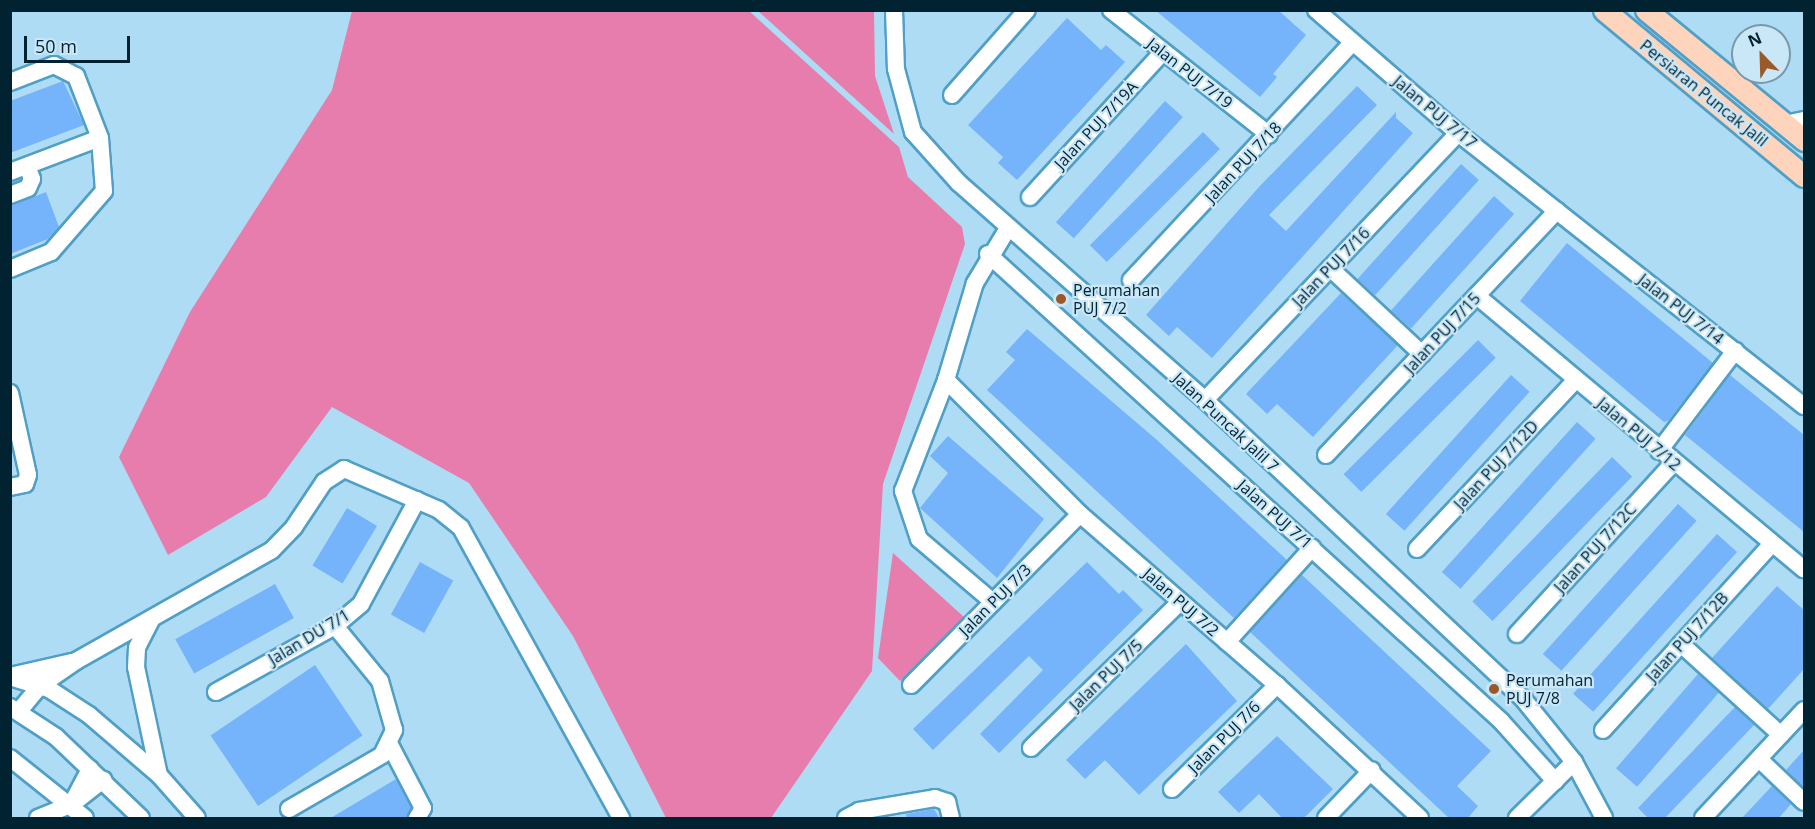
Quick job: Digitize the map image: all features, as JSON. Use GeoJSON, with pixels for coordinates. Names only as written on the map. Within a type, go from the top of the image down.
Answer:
{"type":"FeatureCollection","features":[{"type":"Feature","properties":{"kind":"main road","name":"Persiaran Puncak Jalil"},"geometry":{"type":"LineString","coordinates":[[1604,10],[1804,176]]}},
{"type":"Feature","properties":{"kind":"main road","name":"Persiaran Puncak Jalil"},"geometry":{"type":"LineString","coordinates":[[1646,10],[1795,122],[1804,140]]}},
{"type":"Feature","properties":{"kind":"street","name":"Jalan Puncak Jalil 7"},"geometry":{"type":"LineString","coordinates":[[894,10],[896,69],[913,132],[1008,228],[1205,400],[1524,700],[1574,762],[1604,819]]}},
{"type":"Feature","properties":{"kind":"street"},"geometry":{"type":"LineString","coordinates":[[952,95],[1027,10]]}},
{"type":"Feature","properties":{"kind":"street","name":"Jalan PUJ 7/19"},"geometry":{"type":"LineString","coordinates":[[1111,10],[1269,135]]}},
{"type":"Feature","properties":{"kind":"street","name":"Jalan PUJ 7/17"},"geometry":{"type":"LineString","coordinates":[[1316,10],[1458,133],[1557,211]]}},
{"type":"Feature","properties":{"kind":"street","name":"Jalan PUJ 7/18"},"geometry":{"type":"LineString","coordinates":[[1131,280],[1269,135],[1353,42]]}},
{"type":"Feature","properties":{"kind":"street","name":"Jalan PUJ 7/19A"},"geometry":{"type":"LineString","coordinates":[[1029,197],[1163,52]]}},
{"type":"Feature","properties":{"kind":"street"},"geometry":{"type":"LineString","coordinates":[[10,82],[54,65],[76,76],[100,138],[104,190],[51,252],[10,269]]}},
{"type":"Feature","properties":{"kind":"street","name":"Jalan PUJ 7/16"},"geometry":{"type":"LineString","coordinates":[[1205,400],[1458,133]]}},
{"type":"Feature","properties":{"kind":"street"},"geometry":{"type":"LineString","coordinates":[[10,172],[100,138]]}},
{"type":"Feature","properties":{"kind":"street"},"geometry":{"type":"LineString","coordinates":[[10,195],[28,188],[32,179],[27,166]]}},
{"type":"Feature","properties":{"kind":"street","name":"Jalan PUJ 7/15"},"geometry":{"type":"LineString","coordinates":[[1326,455],[1557,211]]}},
{"type":"Feature","properties":{"kind":"street","name":"Jalan PUJ 7/14"},"geometry":{"type":"LineString","coordinates":[[1557,211],[1804,406]]}},
{"type":"Feature","properties":{"kind":"street"},"geometry":{"type":"LineString","coordinates":[[993,602],[918,539],[903,491],[946,380],[988,254],[1008,228]]}},
{"type":"Feature","properties":{"kind":"street","name":"Jalan PUJ 7/1"},"geometry":{"type":"LineString","coordinates":[[988,254],[1501,721],[1555,781]]}},
{"type":"Feature","properties":{"kind":"street"},"geometry":{"type":"LineString","coordinates":[[1330,268],[1422,354]]}},
{"type":"Feature","properties":{"kind":"street","name":"Jalan PUJ 7/12"},"geometry":{"type":"LineString","coordinates":[[1477,296],[1771,545],[1804,569]]}},
{"type":"Feature","properties":{"kind":"street"},"geometry":{"type":"LineString","coordinates":[[1659,451],[1735,351]]}},
{"type":"Feature","properties":{"kind":"street","name":"Jalan PUJ 7/2"},"geometry":{"type":"LineString","coordinates":[[946,380],[1080,514],[1277,685],[1372,771],[1420,819]]}},
{"type":"Feature","properties":{"kind":"street","name":"Jalan PUJ 7/12D"},"geometry":{"type":"LineString","coordinates":[[1417,549],[1575,381]]}},
{"type":"Feature","properties":{"kind":"street"},"geometry":{"type":"LineString","coordinates":[[10,393],[28,475],[25,484],[10,487]]}},
{"type":"Feature","properties":{"kind":"street","name":"Jalan PUJ 7/12C"},"geometry":{"type":"LineString","coordinates":[[1517,634],[1674,462]]}},
{"type":"Feature","properties":{"kind":"street"},"geometry":{"type":"LineString","coordinates":[[141,819],[96,775],[15,709],[40,686],[76,661],[272,550],[338,470],[356,472],[417,500],[461,528],[621,819]]}},
{"type":"Feature","properties":{"kind":"street","name":"Jalan DU 7/1"},"geometry":{"type":"LineString","coordinates":[[216,692],[334,626],[362,604],[417,500]]}},
{"type":"Feature","properties":{"kind":"street","name":"Jalan PUJ 7/3"},"geometry":{"type":"LineString","coordinates":[[911,685],[1080,514]]}},
{"type":"Feature","properties":{"kind":"street","name":"Jalan PUJ 7/12B"},"geometry":{"type":"LineString","coordinates":[[1603,730],[1771,545]]}},
{"type":"Feature","properties":{"kind":"street"},"geometry":{"type":"LineString","coordinates":[[1227,642],[1312,548]]}},
{"type":"Feature","properties":{"kind":"street","name":"Jalan PUJ 7/5"},"geometry":{"type":"LineString","coordinates":[[1031,748],[1180,602]]}},
{"type":"Feature","properties":{"kind":"street"},"geometry":{"type":"LineString","coordinates":[[154,617],[137,648],[136,667],[159,775]]}},
{"type":"Feature","properties":{"kind":"street"},"geometry":{"type":"LineString","coordinates":[[334,626],[380,681],[393,714],[390,745],[423,808],[417,819]]}},
{"type":"Feature","properties":{"kind":"street"},"geometry":{"type":"LineString","coordinates":[[1681,644],[1781,735]]}},
{"type":"Feature","properties":{"kind":"street"},"geometry":{"type":"LineString","coordinates":[[10,676],[76,661]]}},
{"type":"Feature","properties":{"kind":"street"},"geometry":{"type":"LineString","coordinates":[[10,676],[40,686],[89,715],[159,775],[197,819]]}},
{"type":"Feature","properties":{"kind":"street","name":"Jalan PUJ 7/6"},"geometry":{"type":"LineString","coordinates":[[1172,789],[1277,685]]}},
{"type":"Feature","properties":{"kind":"street"},"geometry":{"type":"LineString","coordinates":[[1703,819],[1804,710]]}},
{"type":"Feature","properties":{"kind":"street"},"geometry":{"type":"LineString","coordinates":[[289,809],[374,760],[390,745]]}},
{"type":"Feature","properties":{"kind":"street"},"geometry":{"type":"LineString","coordinates":[[10,758],[71,805],[85,819]]}},
{"type":"Feature","properties":{"kind":"street"},"geometry":{"type":"LineString","coordinates":[[1759,759],[1804,802]]}},
{"type":"Feature","properties":{"kind":"street"},"geometry":{"type":"LineString","coordinates":[[1517,819],[1574,762]]}},
{"type":"Feature","properties":{"kind":"street"},"geometry":{"type":"LineString","coordinates":[[1326,819],[1372,771]]}},
{"type":"Feature","properties":{"kind":"street"},"geometry":{"type":"LineString","coordinates":[[38,819],[71,805],[96,775]]}},
{"type":"Feature","properties":{"kind":"street"},"geometry":{"type":"LineString","coordinates":[[846,819],[859,811],[935,798],[947,802],[951,819]]}},
{"type":"Feature","properties":{"kind":"shaded area"},"geometry":{"type":"Polygon","coordinates":[[[352,11],[749,11],[899,147],[908,177],[962,227],[965,244],[883,484],[872,671],[771,818],[666,818],[573,636],[469,483],[332,407],[266,497],[168,555],[119,457],[190,312],[332,90],[352,11]]]}},
{"type":"Feature","properties":{"kind":"shaded area"},"geometry":{"type":"Polygon","coordinates":[[[758,11],[874,11],[875,76],[894,134],[758,11]]]}},
{"type":"Feature","properties":{"kind":"shaded area"},"geometry":{"type":"Polygon","coordinates":[[[893,553],[964,617],[900,681],[878,658],[893,553]]]}},
{"type":"Feature","properties":{"kind":"building"},"geometry":{"type":"Polygon","coordinates":[[[1155,10],[1278,10],[1306,35],[1273,74],[1277,77],[1260,97],[1155,10]]]}},
{"type":"Feature","properties":{"kind":"building"},"geometry":{"type":"Polygon","coordinates":[[[1067,18],[1101,50],[1106,45],[1125,62],[1017,180],[998,163],[1003,157],[968,125],[1067,18]]]}},
{"type":"Feature","properties":{"kind":"building"},"geometry":{"type":"Polygon","coordinates":[[[63,81],[84,125],[10,153],[10,101],[63,81]]]}},
{"type":"Feature","properties":{"kind":"building"},"geometry":{"type":"Polygon","coordinates":[[[1357,86],[1377,105],[1269,215],[1286,231],[1396,112],[1396,118],[1413,133],[1212,358],[1177,327],[1169,336],[1146,315],[1259,187],[1357,86]]]}},
{"type":"Feature","properties":{"kind":"building"},"geometry":{"type":"Polygon","coordinates":[[[1165,101],[1183,117],[1074,238],[1056,222],[1165,101]]]}},
{"type":"Feature","properties":{"kind":"building"},"geometry":{"type":"Polygon","coordinates":[[[1203,132],[1220,149],[1107,262],[1090,245],[1203,132]]]}},
{"type":"Feature","properties":{"kind":"building"},"geometry":{"type":"Polygon","coordinates":[[[1461,164],[1479,180],[1375,295],[1357,279],[1461,164]]]}},
{"type":"Feature","properties":{"kind":"building"},"geometry":{"type":"Polygon","coordinates":[[[46,192],[59,227],[48,239],[10,254],[10,206],[46,192]]]}},
{"type":"Feature","properties":{"kind":"building"},"geometry":{"type":"Polygon","coordinates":[[[1494,196],[1514,214],[1411,329],[1391,310],[1494,196]]]}},
{"type":"Feature","properties":{"kind":"building"},"geometry":{"type":"Polygon","coordinates":[[[1567,243],[1713,363],[1668,421],[1664,422],[1520,301],[1567,243]]]}},
{"type":"Feature","properties":{"kind":"building"},"geometry":{"type":"Polygon","coordinates":[[[1341,293],[1398,345],[1313,437],[1277,404],[1267,414],[1246,394],[1341,293]]]}},
{"type":"Feature","properties":{"kind":"building"},"geometry":{"type":"Polygon","coordinates":[[[1027,329],[1157,440],[1287,560],[1234,618],[987,390],[1015,360],[1006,352],[1027,329]]]}},
{"type":"Feature","properties":{"kind":"building"},"geometry":{"type":"Polygon","coordinates":[[[1478,340],[1496,358],[1361,492],[1344,474],[1478,340]]]}},
{"type":"Feature","properties":{"kind":"building"},"geometry":{"type":"Polygon","coordinates":[[[1511,375],[1530,392],[1404,531],[1386,514],[1511,375]]]}},
{"type":"Feature","properties":{"kind":"building"},"geometry":{"type":"Polygon","coordinates":[[[1730,375],[1804,435],[1804,532],[1685,435],[1730,375]]]}},
{"type":"Feature","properties":{"kind":"building"},"geometry":{"type":"Polygon","coordinates":[[[1577,422],[1596,439],[1460,589],[1442,572],[1577,422]]]}},
{"type":"Feature","properties":{"kind":"building"},"geometry":{"type":"Polygon","coordinates":[[[948,436],[1044,519],[997,578],[920,508],[948,473],[930,456],[948,436]]]}},
{"type":"Feature","properties":{"kind":"building"},"geometry":{"type":"Polygon","coordinates":[[[1612,457],[1632,476],[1493,621],[1472,602],[1612,457]]]}},
{"type":"Feature","properties":{"kind":"building"},"geometry":{"type":"Polygon","coordinates":[[[1678,504],[1697,521],[1561,671],[1543,654],[1678,504]]]}},
{"type":"Feature","properties":{"kind":"building"},"geometry":{"type":"Polygon","coordinates":[[[347,508],[377,526],[342,583],[312,565],[347,508]]]}},
{"type":"Feature","properties":{"kind":"building"},"geometry":{"type":"Polygon","coordinates":[[[1717,534],[1737,552],[1593,712],[1573,694],[1717,534]]]}},
{"type":"Feature","properties":{"kind":"building"},"geometry":{"type":"Polygon","coordinates":[[[420,562],[453,580],[424,633],[391,614],[420,562]]]}},
{"type":"Feature","properties":{"kind":"building"},"geometry":{"type":"Polygon","coordinates":[[[1087,562],[1119,594],[1123,590],[1143,610],[999,753],[980,734],[1043,670],[1029,656],[933,750],[913,729],[1087,562]]]}},
{"type":"Feature","properties":{"kind":"building"},"geometry":{"type":"Polygon","coordinates":[[[1302,575],[1491,751],[1457,786],[1478,806],[1467,819],[1450,819],[1250,632],[1302,575]]]}},
{"type":"Feature","properties":{"kind":"building"},"geometry":{"type":"Polygon","coordinates":[[[275,584],[294,618],[194,673],[175,639],[275,584]]]}},
{"type":"Feature","properties":{"kind":"building"},"geometry":{"type":"Polygon","coordinates":[[[1777,586],[1804,610],[1804,669],[1768,709],[1712,658],[1777,586]]]}},
{"type":"Feature","properties":{"kind":"building"},"geometry":{"type":"Polygon","coordinates":[[[1186,644],[1237,701],[1139,795],[1105,760],[1085,779],[1066,760],[1186,644]]]}},
{"type":"Feature","properties":{"kind":"building"},"geometry":{"type":"Polygon","coordinates":[[[315,665],[363,735],[258,806],[211,735],[315,665]]]}},
{"type":"Feature","properties":{"kind":"building"},"geometry":{"type":"Polygon","coordinates":[[[1698,674],[1719,692],[1637,787],[1616,768],[1698,674]]]}},
{"type":"Feature","properties":{"kind":"building"},"geometry":{"type":"Polygon","coordinates":[[[1735,707],[1754,725],[1664,819],[1649,819],[1638,808],[1735,707]]]}},
{"type":"Feature","properties":{"kind":"building"},"geometry":{"type":"Polygon","coordinates":[[[1277,736],[1333,789],[1303,819],[1283,819],[1259,794],[1239,813],[1218,792],[1277,736]]]}},
{"type":"Feature","properties":{"kind":"building"},"geometry":{"type":"Polygon","coordinates":[[[1804,750],[1804,788],[1786,770],[1804,750]]]}},
{"type":"Feature","properties":{"kind":"building"},"geometry":{"type":"Polygon","coordinates":[[[396,779],[411,808],[407,817],[329,819],[396,779]]]}},
{"type":"Feature","properties":{"kind":"building"},"geometry":{"type":"Polygon","coordinates":[[[1772,786],[1791,804],[1778,819],[1741,819],[1772,786]]]}},
{"type":"Feature","properties":{"kind":"building"},"geometry":{"type":"Polygon","coordinates":[[[934,809],[940,819],[907,819],[906,814],[934,809]]]}},
{"type":"Feature","properties":{"kind":"place","name":"Perumahan PUJ 7/2"},"geometry":{"type":"Point","coordinates":[1061,299]}},
{"type":"Feature","properties":{"kind":"place","name":"Perumahan PUJ 7/8"},"geometry":{"type":"Point","coordinates":[1494,689]}}]}
